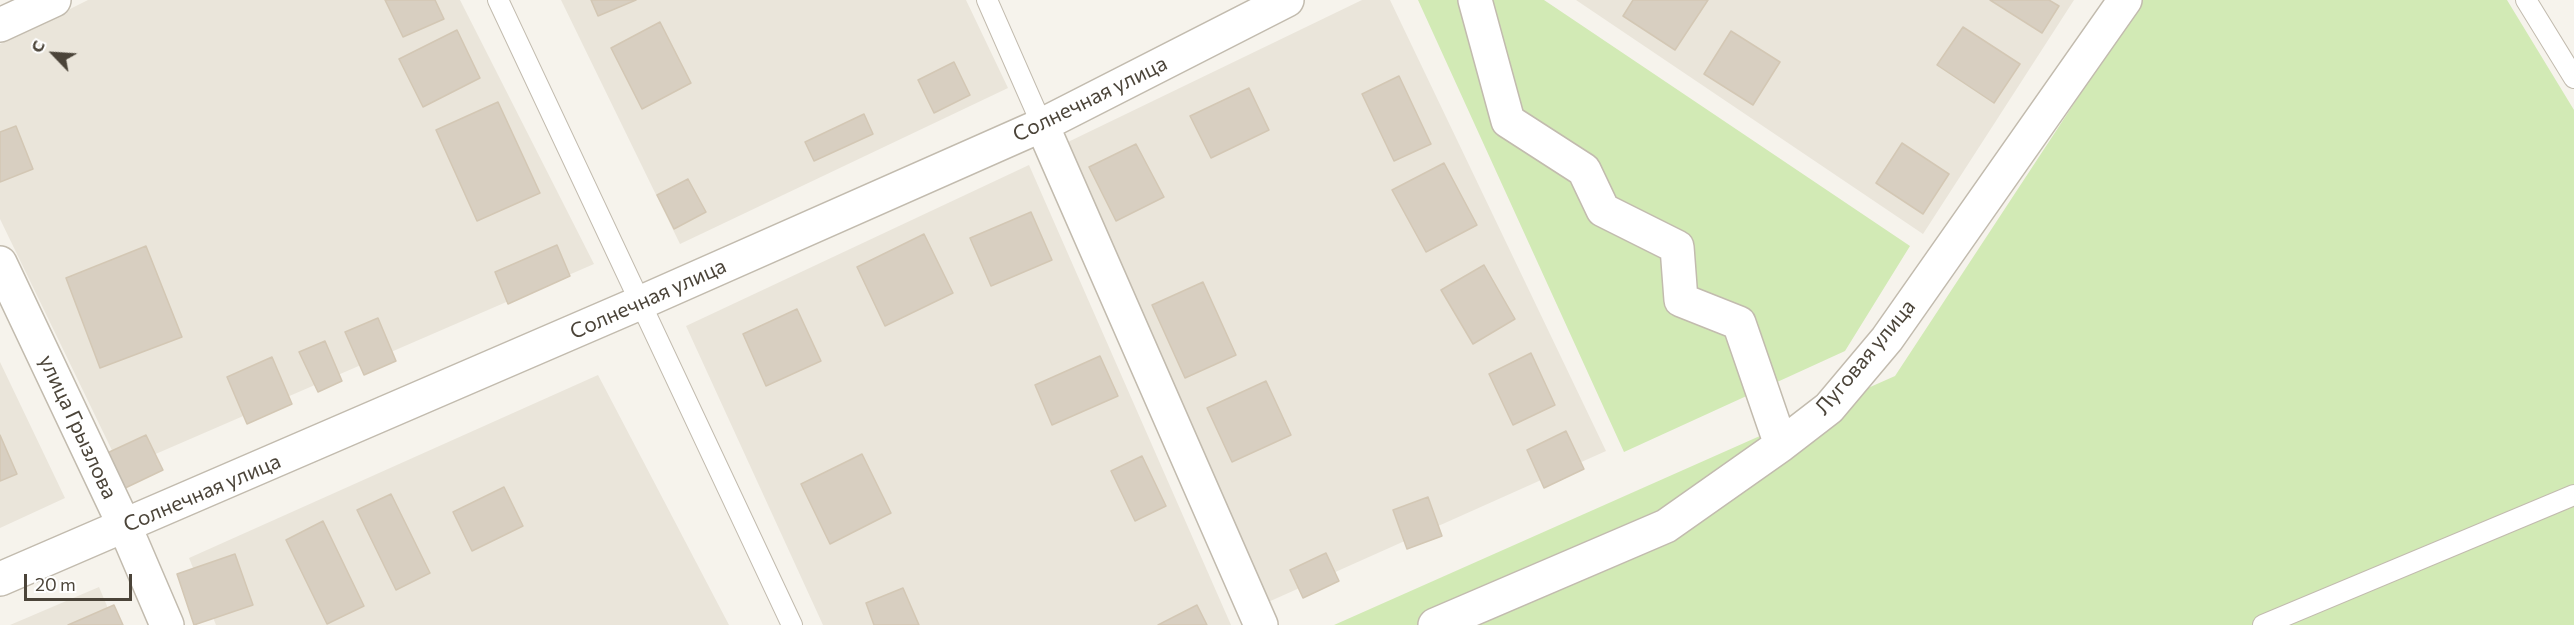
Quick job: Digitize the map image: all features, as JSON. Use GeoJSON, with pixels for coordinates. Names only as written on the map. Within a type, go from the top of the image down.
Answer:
{"type":"FeatureCollection","features":[{"type":"Feature","properties":{"kind":"street"},"geometry":{"type":"LineString","coordinates":[[0,25],[54,0]]}},
{"type":"Feature","properties":{"kind":"street","name":"Солнечная улица"},"geometry":{"type":"LineString","coordinates":[[0,579],[642,302],[1042,124],[1287,0]]}},
{"type":"Feature","properties":{"kind":"street"},"geometry":{"type":"LineString","coordinates":[[1475,0],[1508,121],[1584,170],[1603,210],[1677,247],[1681,300],[1739,323],[1781,445]]}},
{"type":"Feature","properties":{"kind":"street","name":"Луговая улица"},"geometry":{"type":"LineString","coordinates":[[1435,625],[1666,526],[1781,445],[1829,408],[1887,339],[2125,0]]}},
{"type":"Feature","properties":{"kind":"street"},"geometry":{"type":"LineString","coordinates":[[1042,124],[1261,625]]}},
{"type":"Feature","properties":{"kind":"street","name":"улица Грызлова"},"geometry":{"type":"LineString","coordinates":[[0,263],[125,527],[167,625]]}},
{"type":"Feature","properties":{"kind":"lane"},"geometry":{"type":"LineString","coordinates":[[498,0],[792,625]]}},
{"type":"Feature","properties":{"kind":"lane"},"geometry":{"type":"LineString","coordinates":[[987,0],[1042,124]]}},
{"type":"Feature","properties":{"kind":"lane"},"geometry":{"type":"LineString","coordinates":[[2526,0],[2574,78]]}},
{"type":"Feature","properties":{"kind":"lane"},"geometry":{"type":"LineString","coordinates":[[2263,625],[2574,495]]}},
{"type":"Feature","properties":{"kind":"shaded area"},"geometry":{"type":"Polygon","coordinates":[[[88,0],[460,0],[594,264],[121,469],[0,219],[0,44],[88,0]]]}},
{"type":"Feature","properties":{"kind":"shaded area"},"geometry":{"type":"Polygon","coordinates":[[[561,0],[966,0],[1008,88],[680,244],[561,0]]]}},
{"type":"Feature","properties":{"kind":"shaded area"},"geometry":{"type":"Polygon","coordinates":[[[1362,0],[1390,0],[1606,451],[1266,603],[1068,142],[1362,0]]]}},
{"type":"Feature","properties":{"kind":"shaded area"},"geometry":{"type":"Polygon","coordinates":[[[1576,0],[2074,0],[1923,234],[1576,0]]]}},
{"type":"Feature","properties":{"kind":"shaded area"},"geometry":{"type":"Polygon","coordinates":[[[1029,165],[1231,625],[823,625],[686,326],[1029,165]]]}},
{"type":"Feature","properties":{"kind":"shaded area"},"geometry":{"type":"Polygon","coordinates":[[[0,362],[65,498],[0,528],[0,362]]]}},
{"type":"Feature","properties":{"kind":"shaded area"},"geometry":{"type":"Polygon","coordinates":[[[598,375],[729,625],[216,625],[189,558],[598,375]]]}},
{"type":"Feature","properties":{"kind":"shaded area"},"geometry":{"type":"Polygon","coordinates":[[[99,587],[115,625],[10,625],[99,587]]]}},
{"type":"Feature","properties":{"kind":"green space"},"geometry":{"type":"Polygon","coordinates":[[[1418,0],[1544,0],[1910,246],[1845,351],[1624,452],[1418,0]]]}},
{"type":"Feature","properties":{"kind":"green space"},"geometry":{"type":"Polygon","coordinates":[[[2142,0],[2507,0],[2574,110],[2574,625],[1334,625],[1895,376],[2142,0]]]}},
{"type":"Feature","properties":{"kind":"building"},"geometry":{"type":"Polygon","coordinates":[[[385,0],[435,0],[444,19],[403,37],[385,0]]]}},
{"type":"Feature","properties":{"kind":"building"},"geometry":{"type":"Polygon","coordinates":[[[591,0],[636,0],[598,16],[591,0]]]}},
{"type":"Feature","properties":{"kind":"building"},"geometry":{"type":"Polygon","coordinates":[[[1633,0],[1708,0],[1675,50],[1623,16],[1633,0]]]}},
{"type":"Feature","properties":{"kind":"building"},"geometry":{"type":"Polygon","coordinates":[[[1990,0],[2049,0],[2059,6],[2042,33],[1990,0]]]}},
{"type":"Feature","properties":{"kind":"building"},"geometry":{"type":"Polygon","coordinates":[[[660,22],[691,83],[642,109],[611,48],[660,22]]]}},
{"type":"Feature","properties":{"kind":"building"},"geometry":{"type":"Polygon","coordinates":[[[1963,27],[2020,64],[1994,103],[1937,65],[1963,27]]]}},
{"type":"Feature","properties":{"kind":"building"},"geometry":{"type":"Polygon","coordinates":[[[457,30],[480,78],[423,107],[399,59],[457,30]]]}},
{"type":"Feature","properties":{"kind":"building"},"geometry":{"type":"Polygon","coordinates":[[[1731,31],[1780,62],[1753,105],[1704,74],[1731,31]]]}},
{"type":"Feature","properties":{"kind":"building"},"geometry":{"type":"Polygon","coordinates":[[[954,62],[970,95],[934,113],[918,80],[954,62]]]}},
{"type":"Feature","properties":{"kind":"building"},"geometry":{"type":"Polygon","coordinates":[[[1399,76],[1431,144],[1394,161],[1362,94],[1399,76]]]}},
{"type":"Feature","properties":{"kind":"building"},"geometry":{"type":"Polygon","coordinates":[[[1249,88],[1269,130],[1211,158],[1190,116],[1249,88]]]}},
{"type":"Feature","properties":{"kind":"building"},"geometry":{"type":"Polygon","coordinates":[[[498,102],[540,193],[477,221],[436,130],[498,102]]]}},
{"type":"Feature","properties":{"kind":"building"},"geometry":{"type":"Polygon","coordinates":[[[864,114],[873,134],[814,161],[805,142],[864,114]]]}},
{"type":"Feature","properties":{"kind":"building"},"geometry":{"type":"Polygon","coordinates":[[[16,126],[33,169],[0,182],[0,132],[16,126]]]}},
{"type":"Feature","properties":{"kind":"building"},"geometry":{"type":"Polygon","coordinates":[[[1902,143],[1949,174],[1923,214],[1876,183],[1902,143]]]}},
{"type":"Feature","properties":{"kind":"building"},"geometry":{"type":"Polygon","coordinates":[[[1136,144],[1164,197],[1116,221],[1089,167],[1136,144]]]}},
{"type":"Feature","properties":{"kind":"building"},"geometry":{"type":"Polygon","coordinates":[[[1444,163],[1477,225],[1426,252],[1392,190],[1444,163]]]}},
{"type":"Feature","properties":{"kind":"building"},"geometry":{"type":"Polygon","coordinates":[[[688,179],[706,212],[674,229],[657,195],[688,179]]]}},
{"type":"Feature","properties":{"kind":"building"},"geometry":{"type":"Polygon","coordinates":[[[1031,212],[1052,260],[991,286],[970,238],[1031,212]]]}},
{"type":"Feature","properties":{"kind":"building"},"geometry":{"type":"Polygon","coordinates":[[[924,234],[953,293],[885,326],[857,267],[924,234]]]}},
{"type":"Feature","properties":{"kind":"building"},"geometry":{"type":"Polygon","coordinates":[[[557,245],[570,276],[508,304],[495,272],[557,245]]]}},
{"type":"Feature","properties":{"kind":"building"},"geometry":{"type":"Polygon","coordinates":[[[146,246],[182,337],[100,368],[66,278],[146,246]]]}},
{"type":"Feature","properties":{"kind":"building"},"geometry":{"type":"Polygon","coordinates":[[[1484,265],[1515,319],[1473,344],[1441,290],[1484,265]]]}},
{"type":"Feature","properties":{"kind":"building"},"geometry":{"type":"Polygon","coordinates":[[[1203,282],[1236,355],[1185,378],[1152,305],[1203,282]]]}},
{"type":"Feature","properties":{"kind":"building"},"geometry":{"type":"Polygon","coordinates":[[[797,309],[821,361],[766,386],[743,334],[797,309]]]}},
{"type":"Feature","properties":{"kind":"building"},"geometry":{"type":"Polygon","coordinates":[[[378,318],[396,361],[364,375],[345,332],[378,318]]]}},
{"type":"Feature","properties":{"kind":"building"},"geometry":{"type":"Polygon","coordinates":[[[325,341],[342,381],[318,392],[299,352],[325,341]]]}},
{"type":"Feature","properties":{"kind":"building"},"geometry":{"type":"Polygon","coordinates":[[[1531,353],[1555,405],[1513,425],[1489,374],[1531,353]]]}},
{"type":"Feature","properties":{"kind":"building"},"geometry":{"type":"Polygon","coordinates":[[[1100,356],[1118,396],[1052,425],[1035,385],[1100,356]]]}},
{"type":"Feature","properties":{"kind":"building"},"geometry":{"type":"Polygon","coordinates":[[[272,357],[292,404],[247,424],[227,377],[272,357]]]}},
{"type":"Feature","properties":{"kind":"building"},"geometry":{"type":"Polygon","coordinates":[[[1266,381],[1291,435],[1232,462],[1207,408],[1266,381]]]}},
{"type":"Feature","properties":{"kind":"building"},"geometry":{"type":"Polygon","coordinates":[[[1566,431],[1584,469],[1544,488],[1527,450],[1566,431]]]}},
{"type":"Feature","properties":{"kind":"building"},"geometry":{"type":"Polygon","coordinates":[[[0,435],[17,474],[0,481],[0,435]]]}},
{"type":"Feature","properties":{"kind":"building"},"geometry":{"type":"Polygon","coordinates":[[[146,435],[163,470],[121,490],[105,454],[146,435]]]}},
{"type":"Feature","properties":{"kind":"building"},"geometry":{"type":"Polygon","coordinates":[[[862,454],[891,513],[830,544],[801,484],[862,454]]]}},
{"type":"Feature","properties":{"kind":"building"},"geometry":{"type":"Polygon","coordinates":[[[1142,456],[1166,506],[1135,521],[1111,471],[1142,456]]]}},
{"type":"Feature","properties":{"kind":"building"},"geometry":{"type":"Polygon","coordinates":[[[504,487],[523,526],[472,551],[453,512],[504,487]]]}},
{"type":"Feature","properties":{"kind":"building"},"geometry":{"type":"Polygon","coordinates":[[[391,494],[430,573],[396,590],[357,510],[391,494]]]}},
{"type":"Feature","properties":{"kind":"building"},"geometry":{"type":"Polygon","coordinates":[[[1428,497],[1442,536],[1407,549],[1393,510],[1428,497]]]}},
{"type":"Feature","properties":{"kind":"building"},"geometry":{"type":"Polygon","coordinates":[[[323,521],[364,606],[327,624],[286,540],[323,521]]]}},
{"type":"Feature","properties":{"kind":"building"},"geometry":{"type":"Polygon","coordinates":[[[1326,553],[1339,581],[1303,598],[1290,570],[1326,553]]]}},
{"type":"Feature","properties":{"kind":"building"},"geometry":{"type":"Polygon","coordinates":[[[235,554],[253,605],[194,625],[177,574],[235,554]]]}},
{"type":"Feature","properties":{"kind":"building"},"geometry":{"type":"Polygon","coordinates":[[[903,588],[919,625],[874,625],[866,603],[903,588]]]}},
{"type":"Feature","properties":{"kind":"building"},"geometry":{"type":"Polygon","coordinates":[[[114,605],[123,625],[68,625],[114,605]]]}},
{"type":"Feature","properties":{"kind":"building"},"geometry":{"type":"Polygon","coordinates":[[[1197,605],[1207,625],[1158,625],[1197,605]]]}}]}
